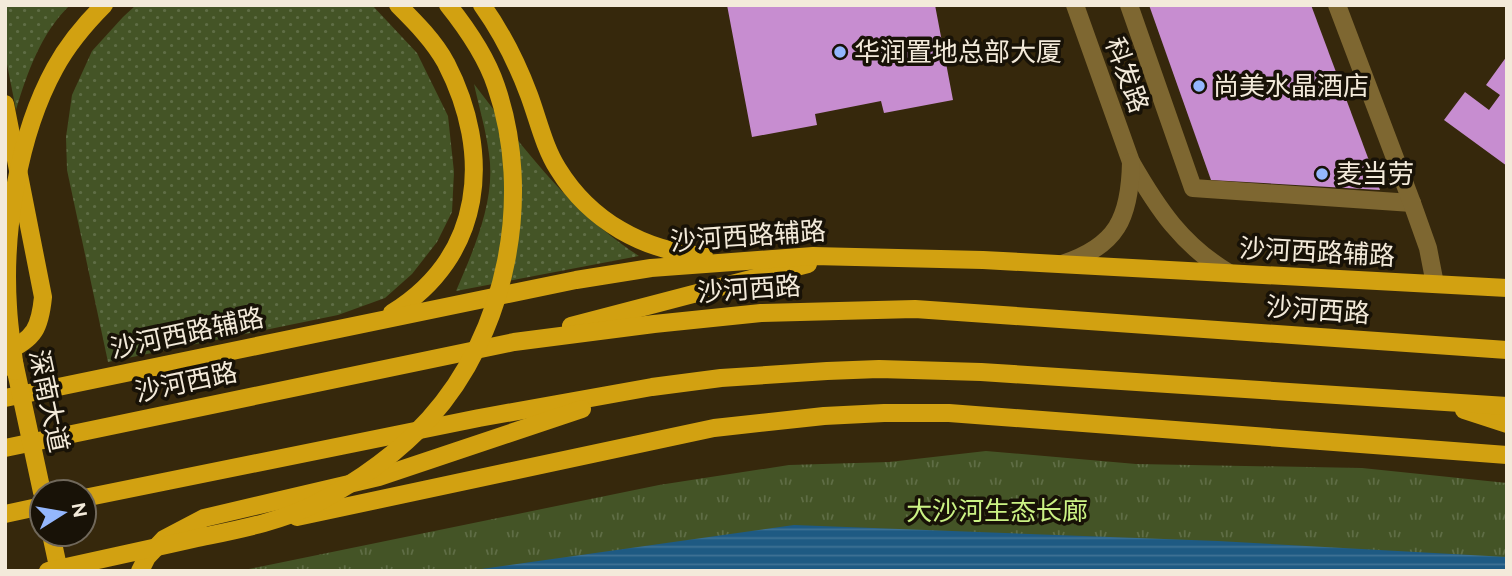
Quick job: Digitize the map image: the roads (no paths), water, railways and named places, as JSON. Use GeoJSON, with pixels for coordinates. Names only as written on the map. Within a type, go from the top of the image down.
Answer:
{"type":"FeatureCollection","features":[{"type":"Feature","properties":{"kind":"main road"},"geometry":{"type":"LineString","coordinates":[[15,371],[8,307],[8,249],[25,144],[55,68],[77,35],[104,5]]}},
{"type":"Feature","properties":{"kind":"main road"},"geometry":{"type":"LineString","coordinates":[[382,319],[410,302],[451,258],[464,232],[472,203],[474,171],[471,136],[461,98],[445,61],[423,30],[398,5]]}},
{"type":"Feature","properties":{"kind":"main road"},"geometry":{"type":"LineString","coordinates":[[267,523],[312,505],[359,479],[408,439],[429,419],[458,381],[478,346],[490,317],[505,260],[512,216],[509,135],[499,95],[485,59],[448,5]]}},
{"type":"Feature","properties":{"kind":"main road"},"geometry":{"type":"LineString","coordinates":[[482,5],[517,64],[557,168],[594,211],[618,229],[662,249],[698,256],[756,259]]}},
{"type":"Feature","properties":{"kind":"main road"},"geometry":{"type":"LineString","coordinates":[[5,104],[43,297],[41,316],[35,332],[23,343],[5,352]]}},
{"type":"Feature","properties":{"kind":"main road"},"geometry":{"type":"LineString","coordinates":[[514,342],[839,256]]}},
{"type":"Feature","properties":{"kind":"main road","name":"沙河西路辅路"},"geometry":{"type":"LineString","coordinates":[[5,398],[564,283],[650,268],[756,259],[839,256],[1061,264],[1507,290]]}},
{"type":"Feature","properties":{"kind":"main road","name":"沙河西路"},"geometry":{"type":"LineString","coordinates":[[5,448],[514,342],[761,313],[915,309],[1507,350]]}},
{"type":"Feature","properties":{"kind":"main road","name":"深南大道"},"geometry":{"type":"LineString","coordinates":[[5,322],[39,478]]}},
{"type":"Feature","properties":{"kind":"main road"},"geometry":{"type":"LineString","coordinates":[[98,495],[479,418],[652,387],[721,378],[827,371],[931,370],[1507,406]]}},
{"type":"Feature","properties":{"kind":"main road"},"geometry":{"type":"LineString","coordinates":[[140,571],[147,557],[164,539],[204,518],[379,477],[652,387]]}},
{"type":"Feature","properties":{"kind":"main road"},"geometry":{"type":"LineString","coordinates":[[1441,402],[1507,424]]}},
{"type":"Feature","properties":{"kind":"main road"},"geometry":{"type":"LineString","coordinates":[[48,571],[687,433],[765,421],[824,416],[949,414],[1507,455]]}},
{"type":"Feature","properties":{"kind":"main road"},"geometry":{"type":"LineString","coordinates":[[5,514],[28,509]]}},
{"type":"Feature","properties":{"kind":"main road"},"geometry":{"type":"LineString","coordinates":[[54,548],[60,571]]}},
{"type":"Feature","properties":{"kind":"street","name":"科发路"},"geometry":{"type":"LineString","coordinates":[[1075,5],[1131,162]]}},
{"type":"Feature","properties":{"kind":"street"},"geometry":{"type":"LineString","coordinates":[[1129,5],[1193,188],[1412,203]]}},
{"type":"Feature","properties":{"kind":"street"},"geometry":{"type":"LineString","coordinates":[[1337,5],[1428,248],[1435,284]]}},
{"type":"Feature","properties":{"kind":"street"},"geometry":{"type":"LineString","coordinates":[[1061,264],[1093,251],[1115,232],[1127,204],[1131,162]]}},
{"type":"Feature","properties":{"kind":"street"},"geometry":{"type":"LineString","coordinates":[[1131,162],[1155,203],[1186,242],[1202,257],[1229,274]]}},
{"type":"Feature","properties":{"kind":"water"},"geometry":{"type":"Polygon","coordinates":[[[794,525],[1218,541],[1507,557],[1507,571],[467,571],[794,525]]]}},
{"type":"Feature","properties":{"kind":"place","name":"华润置地总部大厦"},"geometry":{"type":"Point","coordinates":[840,52]}},
{"type":"Feature","properties":{"kind":"place","name":"尚美水晶酒店"},"geometry":{"type":"Point","coordinates":[1199,86]}},
{"type":"Feature","properties":{"kind":"place","name":"麦当劳"},"geometry":{"type":"Point","coordinates":[1322,174]}},
{"type":"Feature","properties":{"kind":"park label","name":"大沙河生态长廊"},"geometry":{"type":"Point","coordinates":[997,511]}}]}
